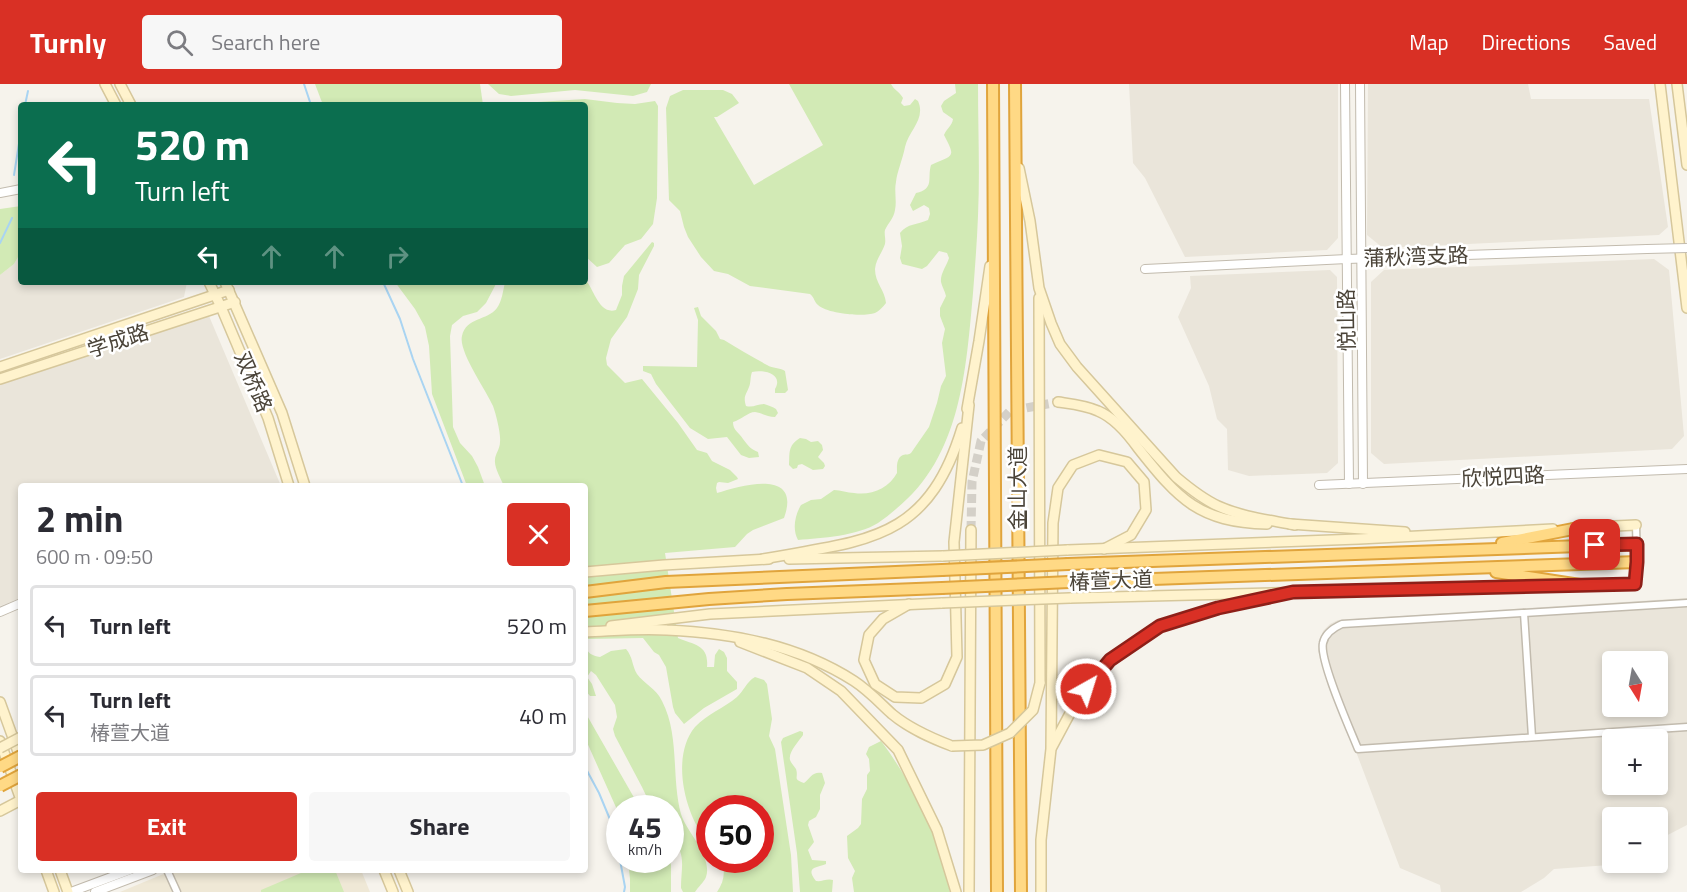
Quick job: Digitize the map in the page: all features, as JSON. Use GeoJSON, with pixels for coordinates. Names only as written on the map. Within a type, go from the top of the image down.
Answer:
{"type":"FeatureCollection","features":[{"type":"Feature","properties":{"kind":"highway","name":"金山大道"},"geometry":{"type":"LineString","coordinates":[[993,84],[997,892]]}},
{"type":"Feature","properties":{"kind":"highway","name":"金山大道"},"geometry":{"type":"LineString","coordinates":[[1015,84],[1021,892]]}},
{"type":"Feature","properties":{"kind":"highway"},"geometry":{"type":"LineString","coordinates":[[1468,550],[1578,528]]}},
{"type":"Feature","properties":{"kind":"highway","name":"椿萱大道"},"geometry":{"type":"LineString","coordinates":[[588,592],[666,582],[751,577],[1637,544]]}},
{"type":"Feature","properties":{"kind":"highway","name":"椿萱大道"},"geometry":{"type":"LineString","coordinates":[[588,611],[787,594],[1637,562]]}},
{"type":"Feature","properties":{"kind":"highway"},"geometry":{"type":"LineString","coordinates":[[1469,568],[1580,585]]}},
{"type":"Feature","properties":{"kind":"highway"},"geometry":{"type":"LineString","coordinates":[[0,766],[18,759]]}},
{"type":"Feature","properties":{"kind":"highway"},"geometry":{"type":"LineString","coordinates":[[0,786],[18,777]]}},
{"type":"Feature","properties":{"kind":"main road"},"geometry":{"type":"LineString","coordinates":[[105,84],[114,102]]}},
{"type":"Feature","properties":{"kind":"main road"},"geometry":{"type":"LineString","coordinates":[[120,84],[129,102]]}},
{"type":"Feature","properties":{"kind":"main road"},"geometry":{"type":"LineString","coordinates":[[1660,84],[1687,308]]}},
{"type":"Feature","properties":{"kind":"main road"},"geometry":{"type":"LineString","coordinates":[[1677,84],[1687,165]]}},
{"type":"Feature","properties":{"kind":"main road"},"geometry":{"type":"LineString","coordinates":[[588,630],[666,630],[718,634],[766,643],[810,658],[855,682],[895,716],[927,737],[952,746],[983,744],[1010,733],[1033,710],[1040,683],[1039,288],[1030,221],[1016,151]]}},
{"type":"Feature","properties":{"kind":"main road"},"geometry":{"type":"LineString","coordinates":[[909,604],[883,619],[869,635],[864,660],[875,684],[895,697],[921,698],[945,684],[957,657],[954,542],[969,405],[994,240]]}},
{"type":"Feature","properties":{"kind":"main road","name":"双桥路"},"geometry":{"type":"LineString","coordinates":[[210,285],[268,418],[288,483]]}},
{"type":"Feature","properties":{"kind":"main road","name":"双桥路"},"geometry":{"type":"LineString","coordinates":[[227,286],[282,413],[304,483]]}},
{"type":"Feature","properties":{"kind":"main road","name":"学成路"},"geometry":{"type":"LineString","coordinates":[[0,368],[215,295],[227,286]]}},
{"type":"Feature","properties":{"kind":"main road"},"geometry":{"type":"LineString","coordinates":[[1039,288],[1060,344],[1077,367],[1176,477],[1195,493],[1219,507],[1295,525]]}},
{"type":"Feature","properties":{"kind":"main road","name":"学成路"},"geometry":{"type":"LineString","coordinates":[[0,379],[235,302]]}},
{"type":"Feature","properties":{"kind":"main road"},"geometry":{"type":"LineString","coordinates":[[1058,402],[1087,406],[1101,412],[1129,436],[1170,488],[1192,505],[1217,517],[1245,523],[1443,534]]}},
{"type":"Feature","properties":{"kind":"main road"},"geometry":{"type":"LineString","coordinates":[[763,559],[839,546],[879,535],[913,514],[927,500],[948,465],[956,448],[969,405]]}},
{"type":"Feature","properties":{"kind":"main road"},"geometry":{"type":"LineString","coordinates":[[1041,892],[1041,840],[1051,749],[1053,523],[1058,488],[1073,465],[1099,455],[1127,462],[1144,482],[1146,510],[1131,535],[1104,549]]}},
{"type":"Feature","properties":{"kind":"main road"},"geometry":{"type":"LineString","coordinates":[[588,572],[750,559],[942,556],[1636,525]]}},
{"type":"Feature","properties":{"kind":"main road"},"geometry":{"type":"LineString","coordinates":[[969,892],[971,530]]}},
{"type":"Feature","properties":{"kind":"main road"},"geometry":{"type":"LineString","coordinates":[[588,630],[710,614],[786,609],[1070,598],[1635,584]]}},
{"type":"Feature","properties":{"kind":"main road"},"geometry":{"type":"LineString","coordinates":[[1051,749],[1075,704],[1110,660],[1160,626],[1218,608],[1293,592]]}},
{"type":"Feature","properties":{"kind":"main road"},"geometry":{"type":"LineString","coordinates":[[718,634],[807,668],[841,691],[898,750],[938,830],[956,892]]}},
{"type":"Feature","properties":{"kind":"main road"},"geometry":{"type":"LineString","coordinates":[[0,702],[18,750]]}},
{"type":"Feature","properties":{"kind":"main road"},"geometry":{"type":"LineString","coordinates":[[0,748],[18,739]]}},
{"type":"Feature","properties":{"kind":"main road"},"geometry":{"type":"LineString","coordinates":[[0,741],[18,792]]}},
{"type":"Feature","properties":{"kind":"main road"},"geometry":{"type":"LineString","coordinates":[[0,811],[18,802]]}},
{"type":"Feature","properties":{"kind":"main road"},"geometry":{"type":"LineString","coordinates":[[47,873],[54,892]]}},
{"type":"Feature","properties":{"kind":"main road"},"geometry":{"type":"LineString","coordinates":[[61,873],[69,892]]}},
{"type":"Feature","properties":{"kind":"main road"},"geometry":{"type":"LineString","coordinates":[[385,873],[393,892]]}},
{"type":"Feature","properties":{"kind":"main road"},"geometry":{"type":"LineString","coordinates":[[400,873],[408,892]]}},
{"type":"Feature","properties":{"kind":"street","name":"悦山路"},"geometry":{"type":"LineString","coordinates":[[1345,84],[1349,484]]}},
{"type":"Feature","properties":{"kind":"street","name":"悦山路"},"geometry":{"type":"LineString","coordinates":[[1360,84],[1363,484]]}},
{"type":"Feature","properties":{"kind":"street"},"geometry":{"type":"LineString","coordinates":[[0,193],[18,190]]}},
{"type":"Feature","properties":{"kind":"street","name":"蒲秋湾支路"},"geometry":{"type":"LineString","coordinates":[[1145,269],[1347,259],[1687,248]]}},
{"type":"Feature","properties":{"kind":"street","name":"欣悦四路"},"geometry":{"type":"LineString","coordinates":[[1319,485],[1687,469]]}},
{"type":"Feature","properties":{"kind":"street"},"geometry":{"type":"LineString","coordinates":[[1635,584],[1636,525]]}},
{"type":"Feature","properties":{"kind":"street"},"geometry":{"type":"LineString","coordinates":[[1687,603],[1342,624],[1332,629],[1323,645],[1323,655],[1358,749],[1687,727]]}},
{"type":"Feature","properties":{"kind":"street"},"geometry":{"type":"LineString","coordinates":[[0,612],[18,604]]}},
{"type":"Feature","properties":{"kind":"street"},"geometry":{"type":"LineString","coordinates":[[1524,613],[1532,737]]}},
{"type":"Feature","properties":{"kind":"street"},"geometry":{"type":"LineString","coordinates":[[69,892],[122,873]]}},
{"type":"Feature","properties":{"kind":"street"},"geometry":{"type":"LineString","coordinates":[[95,892],[145,873]]}},
{"type":"Feature","properties":{"kind":"street"},"geometry":{"type":"LineString","coordinates":[[168,873],[177,892]]}},
{"type":"Feature","properties":{"kind":"shaded area"},"geometry":{"type":"Polygon","coordinates":[[[1129,84],[1338,84],[1338,238],[1327,250],[1185,257],[1145,178],[1133,163],[1129,84]]]}},
{"type":"Feature","properties":{"kind":"shaded area"},"geometry":{"type":"Polygon","coordinates":[[[1368,84],[1528,84],[1531,99],[1649,99],[1668,227],[1659,235],[1383,248],[1367,235],[1368,84]]]}},
{"type":"Feature","properties":{"kind":"shaded area"},"geometry":{"type":"Polygon","coordinates":[[[18,257],[18,285],[186,285],[184,297],[0,359],[0,275],[14,264],[18,257]]]}},
{"type":"Feature","properties":{"kind":"shaded area"},"geometry":{"type":"Polygon","coordinates":[[[1654,259],[1669,270],[1684,436],[1672,449],[1384,464],[1371,453],[1371,282],[1384,270],[1654,259]]]}},
{"type":"Feature","properties":{"kind":"shaded area"},"geometry":{"type":"Polygon","coordinates":[[[1330,270],[1337,277],[1338,463],[1327,473],[1249,476],[1228,470],[1227,429],[1217,419],[1209,386],[1178,317],[1191,288],[1190,276],[1330,270]]]}},
{"type":"Feature","properties":{"kind":"shaded area"},"geometry":{"type":"Polygon","coordinates":[[[209,316],[280,483],[18,483],[18,599],[0,606],[0,382],[113,344],[148,336],[209,316]]]}},
{"type":"Feature","properties":{"kind":"shaded area"},"geometry":{"type":"Polygon","coordinates":[[[1687,598],[1687,825],[1668,835],[1668,807],[1602,807],[1602,866],[1554,869],[1521,892],[1441,892],[1440,885],[1400,868],[1318,651],[1323,631],[1338,620],[1687,598]]]}},
{"type":"Feature","properties":{"kind":"shaded area"},"geometry":{"type":"Polygon","coordinates":[[[166,873],[362,873],[370,892],[120,892],[166,873]]]}},
{"type":"Feature","properties":{"kind":"green space"},"geometry":{"type":"Polygon","coordinates":[[[315,84],[480,84],[483,102],[322,102],[315,84]]]}},
{"type":"Feature","properties":{"kind":"green space"},"geometry":{"type":"Polygon","coordinates":[[[488,84],[651,84],[647,92],[633,96],[575,90],[511,96],[499,94],[488,84]]]}},
{"type":"Feature","properties":{"kind":"green space"},"geometry":{"type":"Polygon","coordinates":[[[789,84],[891,84],[903,98],[901,103],[904,106],[910,105],[915,99],[918,101],[920,113],[907,141],[897,178],[896,207],[885,230],[885,244],[875,269],[886,303],[875,313],[854,315],[829,311],[818,305],[810,294],[750,286],[728,274],[714,271],[701,257],[688,237],[680,211],[669,200],[666,108],[670,96],[683,90],[723,90],[732,94],[739,103],[714,117],[754,185],[823,145],[789,84]]]}},
{"type":"Feature","properties":{"kind":"green space"},"geometry":{"type":"Polygon","coordinates":[[[955,84],[978,84],[979,200],[967,352],[963,381],[947,438],[918,488],[878,523],[850,534],[798,540],[795,522],[801,505],[811,500],[821,499],[834,490],[860,494],[884,487],[897,473],[899,458],[911,453],[929,427],[946,376],[942,343],[945,329],[940,316],[940,308],[946,296],[941,279],[949,258],[947,253],[939,251],[922,269],[902,264],[900,233],[909,226],[928,220],[929,208],[924,205],[913,211],[910,205],[916,193],[928,186],[931,165],[951,155],[944,135],[953,119],[943,112],[941,106],[944,101],[956,93],[955,84]]]}},
{"type":"Feature","properties":{"kind":"green space"},"geometry":{"type":"Polygon","coordinates":[[[585,99],[635,104],[655,101],[658,106],[657,198],[653,224],[641,239],[625,245],[609,263],[597,267],[588,259],[588,102],[538,102],[585,99]]]}},
{"type":"Feature","properties":{"kind":"green space"},"geometry":{"type":"Polygon","coordinates":[[[18,206],[18,257],[14,264],[0,275],[0,209],[18,206]]]}},
{"type":"Feature","properties":{"kind":"green space"},"geometry":{"type":"Polygon","coordinates":[[[652,242],[654,243],[639,275],[638,289],[627,317],[611,339],[606,358],[607,365],[625,383],[642,379],[697,450],[707,453],[712,461],[730,470],[737,477],[738,479],[728,483],[717,483],[717,493],[741,486],[767,484],[777,486],[785,492],[787,502],[784,518],[753,530],[735,547],[665,553],[678,638],[695,644],[703,650],[706,654],[707,667],[714,667],[715,655],[719,649],[724,652],[727,658],[727,671],[737,682],[737,689],[704,708],[684,724],[673,707],[666,667],[659,655],[643,638],[588,639],[588,483],[503,483],[495,463],[500,445],[496,414],[468,361],[462,343],[464,330],[468,325],[497,308],[504,285],[588,285],[588,283],[601,305],[610,311],[616,310],[622,295],[624,276],[652,242]]]}},
{"type":"Feature","properties":{"kind":"green space"},"geometry":{"type":"Polygon","coordinates":[[[397,285],[495,285],[486,303],[477,312],[463,316],[452,325],[450,336],[453,427],[460,443],[472,456],[484,483],[466,483],[432,394],[429,346],[425,327],[397,285]]]}},
{"type":"Feature","properties":{"kind":"green space"},"geometry":{"type":"Polygon","coordinates":[[[698,307],[701,316],[716,331],[720,339],[769,366],[785,371],[788,390],[785,393],[775,393],[777,380],[775,376],[757,371],[752,372],[745,396],[746,406],[769,405],[778,413],[775,417],[755,412],[733,422],[735,429],[749,447],[758,452],[759,457],[749,458],[741,455],[727,437],[708,439],[690,428],[656,384],[651,374],[643,371],[643,366],[697,367],[698,320],[694,308],[698,307]]]}},
{"type":"Feature","properties":{"kind":"green space"},"geometry":{"type":"Polygon","coordinates":[[[800,438],[811,442],[818,441],[822,445],[823,450],[818,457],[824,463],[823,469],[813,470],[802,464],[793,469],[789,465],[791,447],[800,438]]]}},
{"type":"Feature","properties":{"kind":"green space"},"geometry":{"type":"Polygon","coordinates":[[[626,649],[637,674],[657,693],[668,714],[671,728],[677,795],[646,795],[615,736],[613,729],[617,717],[615,705],[591,671],[588,676],[588,651],[600,657],[611,651],[626,649]]]}},
{"type":"Feature","properties":{"kind":"green space"},"geometry":{"type":"Polygon","coordinates":[[[755,677],[764,680],[767,684],[772,719],[769,736],[775,749],[791,855],[793,892],[717,892],[724,873],[774,873],[774,795],[696,795],[696,825],[687,803],[682,770],[687,740],[695,727],[737,697],[755,677]]]}},
{"type":"Feature","properties":{"kind":"green space"},"geometry":{"type":"Polygon","coordinates":[[[588,678],[592,684],[596,696],[588,694],[588,678]]]}},
{"type":"Feature","properties":{"kind":"green space"},"geometry":{"type":"Polygon","coordinates":[[[588,717],[633,795],[610,795],[588,745],[588,717]]]}},
{"type":"Feature","properties":{"kind":"green space"},"geometry":{"type":"Polygon","coordinates":[[[800,731],[803,735],[792,750],[790,757],[796,769],[797,779],[804,783],[814,774],[822,773],[825,783],[820,795],[820,809],[816,817],[809,821],[808,825],[814,842],[808,850],[812,860],[826,861],[826,864],[813,869],[812,873],[816,881],[833,880],[832,892],[800,892],[797,853],[781,742],[783,738],[800,731]]]}},
{"type":"Feature","properties":{"kind":"green space"},"geometry":{"type":"Polygon","coordinates":[[[881,741],[904,775],[930,825],[950,892],[854,892],[852,878],[855,871],[848,858],[847,836],[861,824],[862,799],[867,789],[867,775],[870,771],[866,754],[869,747],[881,741]]]}},
{"type":"Feature","properties":{"kind":"green space"},"geometry":{"type":"Polygon","coordinates":[[[684,821],[696,842],[696,873],[706,873],[704,881],[695,892],[683,892],[682,873],[684,873],[684,821]]]}},
{"type":"Feature","properties":{"kind":"green space"},"geometry":{"type":"Polygon","coordinates":[[[301,873],[336,873],[344,892],[261,892],[261,890],[301,873]]]}},
{"type":"Feature","properties":{"kind":"green space"},"geometry":{"type":"Polygon","coordinates":[[[629,873],[671,873],[671,892],[630,892],[629,873]]]}},
{"type":"Feature","properties":{"kind":"waterway"},"geometry":{"type":"LineString","coordinates":[[304,84],[310,102]]}},
{"type":"Feature","properties":{"kind":"waterway"},"geometry":{"type":"LineString","coordinates":[[26,102],[28,91]]}},
{"type":"Feature","properties":{"kind":"waterway"},"geometry":{"type":"LineString","coordinates":[[14,175],[18,150]]}},
{"type":"Feature","properties":{"kind":"waterway"},"geometry":{"type":"LineString","coordinates":[[0,243],[12,218]]}},
{"type":"Feature","properties":{"kind":"waterway"},"geometry":{"type":"LineString","coordinates":[[384,285],[400,319],[413,359],[462,483]]}},
{"type":"Feature","properties":{"kind":"waterway"},"geometry":{"type":"LineString","coordinates":[[588,773],[606,810]]}},
{"type":"Feature","properties":{"kind":"waterway"},"geometry":{"type":"LineString","coordinates":[[622,873],[624,892]]}},
{"type":"Feature","properties":{"kind":"tunnel"},"geometry":{"type":"LineString","coordinates":[[971,530],[972,482],[981,441],[1010,411],[1058,402]]}},
{"type":"Feature","properties":{"kind":"route"},"geometry":{"type":"LineString","coordinates":[[1086,689],[1110,660],[1160,626],[1218,608],[1293,592],[1635,584],[1637,544],[1595,545]]}}]}
